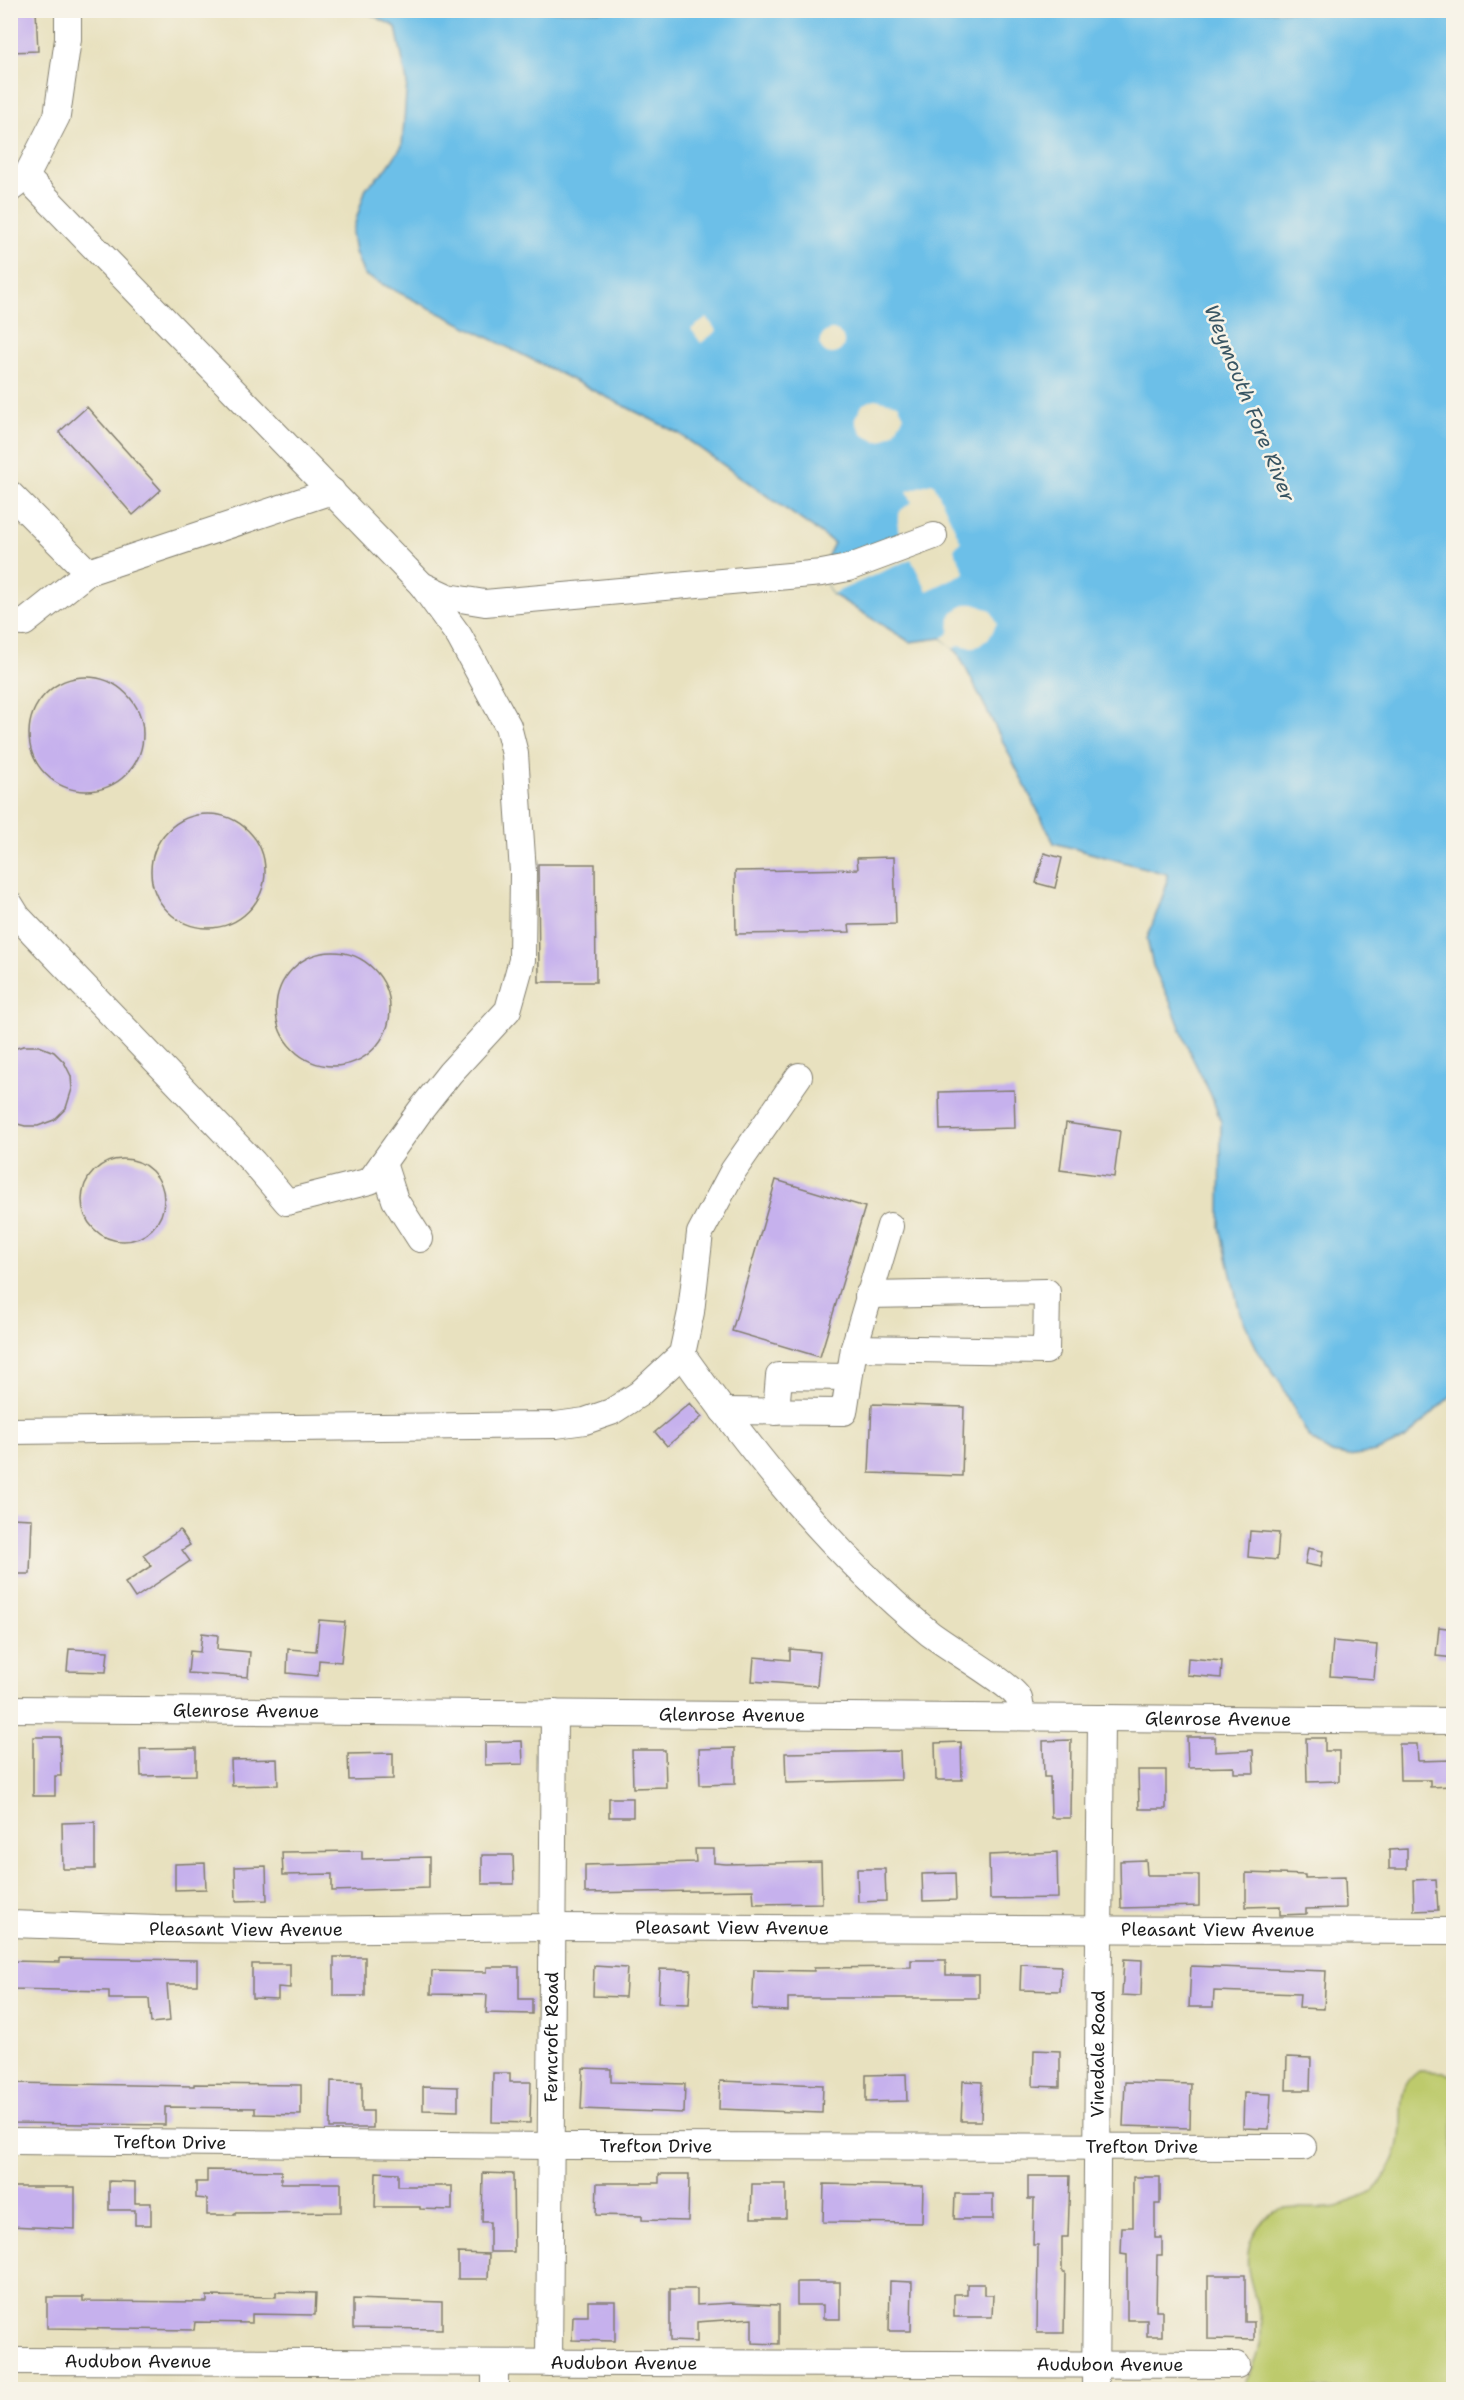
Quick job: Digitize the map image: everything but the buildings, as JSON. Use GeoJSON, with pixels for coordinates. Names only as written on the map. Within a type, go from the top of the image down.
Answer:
{"type":"FeatureCollection","features":[{"type":"Feature","properties":{"kind":"street"},"geometry":{"type":"LineString","coordinates":[[10,904],[18,918],[253,1162],[287,1202],[370,1181],[450,1073],[508,1010],[522,960],[523,872],[515,754],[508,726],[459,636],[422,585],[332,491],[18,183],[57,116],[68,39],[68,10]]}},
{"type":"Feature","properties":{"kind":"street"},"geometry":{"type":"LineString","coordinates":[[15,628],[88,572],[332,491]]}},
{"type":"Feature","properties":{"kind":"street"},"geometry":{"type":"LineString","coordinates":[[10,494],[88,572]]}},
{"type":"Feature","properties":{"kind":"street"},"geometry":{"type":"LineString","coordinates":[[422,585],[448,597],[485,603],[822,573],[848,568],[933,536]]}},
{"type":"Feature","properties":{"kind":"street"},"geometry":{"type":"LineString","coordinates":[[10,1431],[556,1425],[585,1421],[611,1412],[639,1394],[682,1353],[691,1312],[700,1233],[733,1171],[799,1076]]}},
{"type":"Feature","properties":{"kind":"street"},"geometry":{"type":"LineString","coordinates":[[383,1163],[395,1200],[420,1239]]}},
{"type":"Feature","properties":{"kind":"street"},"geometry":{"type":"LineString","coordinates":[[723,1411],[844,1412],[854,1348],[890,1226]]}},
{"type":"Feature","properties":{"kind":"street"},"geometry":{"type":"LineString","coordinates":[[854,1348],[1046,1351],[1047,1292],[868,1295]]}},
{"type":"Feature","properties":{"kind":"street"},"geometry":{"type":"LineString","coordinates":[[682,1353],[723,1411],[793,1500],[840,1552],[895,1605],[933,1636],[1015,1693],[1020,1703],[1021,1717]]}},
{"type":"Feature","properties":{"kind":"street"},"geometry":{"type":"LineString","coordinates":[[776,1412],[779,1376],[849,1377]]}},
{"type":"Feature","properties":{"kind":"street","name":"Glenrose Avenue"},"geometry":{"type":"LineString","coordinates":[[10,1709],[1454,1721]]}},
{"type":"Feature","properties":{"kind":"street","name":"Ferncroft Road"},"geometry":{"type":"LineString","coordinates":[[549,2363],[554,1713]]}},
{"type":"Feature","properties":{"kind":"street","name":"Vinedale Road"},"geometry":{"type":"LineString","coordinates":[[1095,2377],[1101,1718]]}},
{"type":"Feature","properties":{"kind":"street","name":"Pleasant View Avenue"},"geometry":{"type":"LineString","coordinates":[[10,1924],[283,1930],[552,1927],[1454,1931]]}},
{"type":"Feature","properties":{"kind":"street","name":"Trefton Drive"},"geometry":{"type":"LineString","coordinates":[[10,2141],[551,2146],[1303,2147]]}},
{"type":"Feature","properties":{"kind":"street","name":"Audubon Avenue"},"geometry":{"type":"LineString","coordinates":[[10,2361],[549,2363],[1095,2377],[1237,2365]]}},
{"type":"Feature","properties":{"kind":"street"},"geometry":{"type":"LineString","coordinates":[[495,2363],[495,2390]]}},
{"type":"Feature","properties":{"kind":"green space"},"geometry":{"type":"Polygon","coordinates":[[[1419,2071],[1444,2072],[1453,2076],[1453,2389],[1242,2389],[1256,2358],[1261,2334],[1259,2313],[1248,2270],[1249,2248],[1253,2236],[1269,2215],[1279,2210],[1337,2207],[1374,2190],[1383,2179],[1394,2158],[1400,2137],[1403,2093],[1411,2078],[1419,2071]]]}},
{"type":"Feature","properties":{"kind":"water","name":"Weymouth Fore River"},"geometry":{"type":"Polygon","coordinates":[[[364,11],[1453,11],[1454,1393],[1405,1439],[1376,1452],[1348,1456],[1331,1453],[1309,1438],[1280,1382],[1260,1355],[1240,1313],[1220,1227],[1221,1122],[1153,966],[1147,939],[1166,887],[1167,874],[1054,843],[958,653],[942,638],[910,642],[832,594],[820,572],[834,543],[678,433],[364,275],[355,252],[352,233],[366,188],[387,168],[402,146],[407,82],[396,27],[364,11]]]}},
{"type":"Feature","properties":{"kind":"pier"},"geometry":{"type":"Polygon","coordinates":[[[707,318],[717,331],[701,343],[691,329],[707,318]]]}},
{"type":"Feature","properties":{"kind":"pier"},"geometry":{"type":"Polygon","coordinates":[[[832,330],[841,333],[844,342],[841,351],[832,354],[823,351],[820,342],[823,333],[832,330]]]}},
{"type":"Feature","properties":{"kind":"pier"},"geometry":{"type":"Polygon","coordinates":[[[875,399],[898,404],[904,416],[894,433],[882,441],[875,441],[863,435],[856,423],[856,416],[863,404],[875,399]]]}},
{"type":"Feature","properties":{"kind":"pier"},"geometry":{"type":"Polygon","coordinates":[[[934,484],[961,542],[954,549],[965,573],[927,591],[911,559],[832,594],[820,572],[901,535],[898,529],[898,516],[901,510],[912,502],[907,491],[934,484]]]}},
{"type":"Feature","properties":{"kind":"pier"},"geometry":{"type":"Polygon","coordinates":[[[966,604],[974,604],[991,610],[997,623],[990,637],[979,646],[973,648],[959,645],[953,649],[942,638],[949,633],[950,618],[953,612],[966,604]]]}}]}
